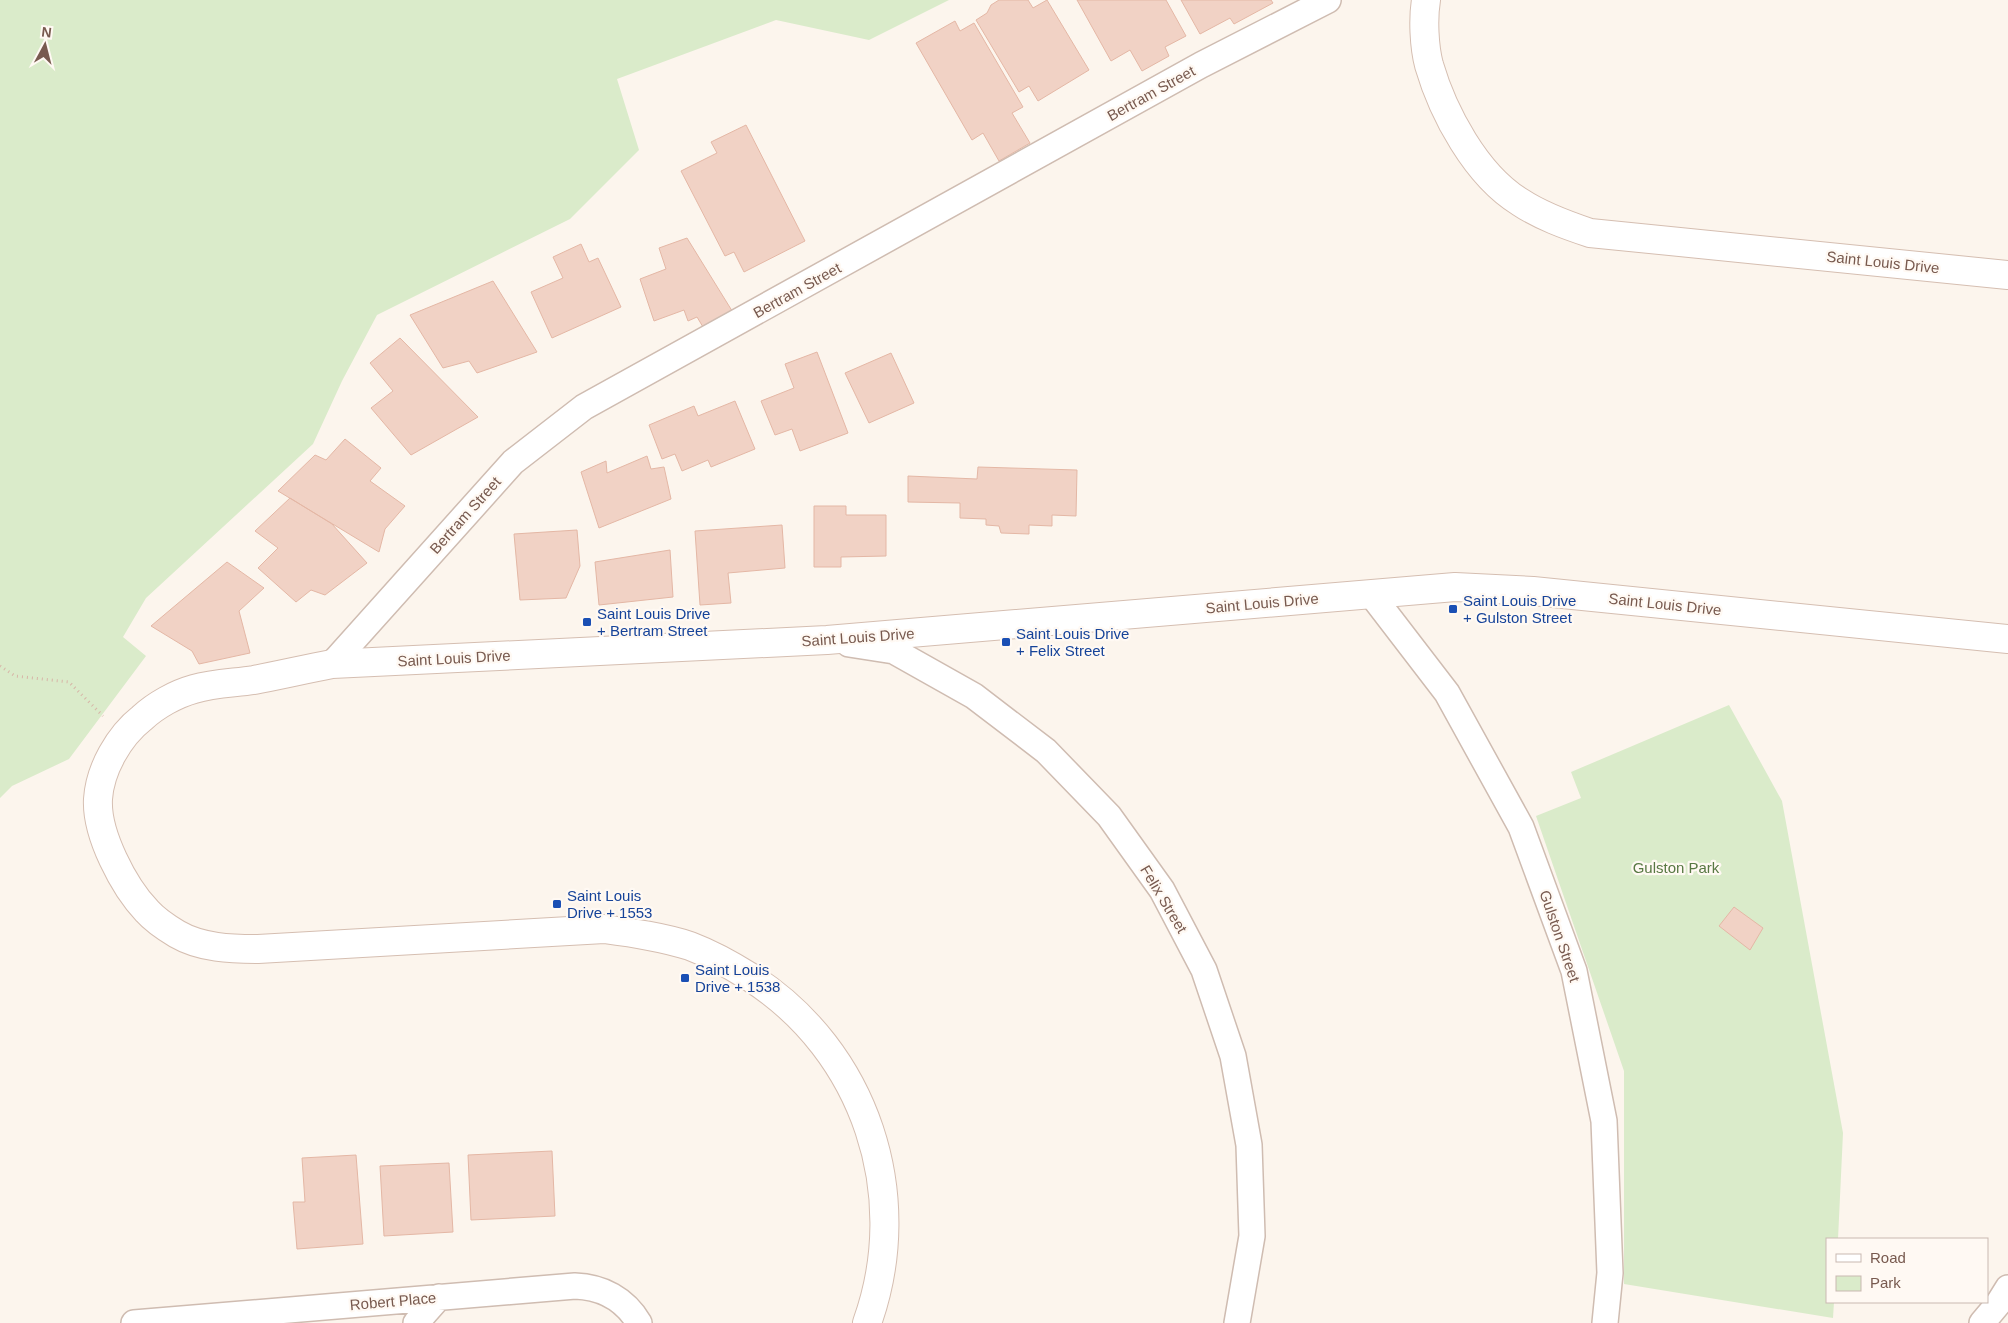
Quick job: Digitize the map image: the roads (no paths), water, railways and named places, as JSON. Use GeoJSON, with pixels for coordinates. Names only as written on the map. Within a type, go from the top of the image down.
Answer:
{"type":"FeatureCollection","features":[{"type":"Feature","properties":{"kind":"street","name":"Bertram Street"},"geometry":{"type":"LineString","coordinates":[[332,664],[513,462],[584,408],[1201,65],[1328,0]]}},
{"type":"Feature","properties":{"kind":"street","name":"Saint Louis Drive"},"geometry":{"type":"LineString","coordinates":[[1426,0],[1424,15],[1428,63],[1450,120],[1477,162],[1499,186],[1519,202],[1564,224],[1590,233],[2008,275]]}},
{"type":"Feature","properties":{"kind":"street","name":"Saint Louis Drive"},"geometry":{"type":"LineString","coordinates":[[867,1323],[875,1300],[883,1258],[885,1214],[880,1171],[869,1128],[852,1088],[829,1051],[801,1017],[767,988],[730,965],[690,947],[648,935],[604,930],[258,949],[217,948],[179,935],[147,912],[130,890],[111,852],[102,827],[98,799],[104,768],[124,738],[141,718],[159,705],[194,689],[253,680],[332,664],[826,640],[1455,587],[1533,591],[2008,639]]}},
{"type":"Feature","properties":{"kind":"street","name":"Gulston Street"},"geometry":{"type":"LineString","coordinates":[[1371,594],[1448,693],[1517,819],[1574,971],[1604,1121],[1610,1273],[1605,1323]]}},
{"type":"Feature","properties":{"kind":"street","name":"Felix Street"},"geometry":{"type":"LineString","coordinates":[[826,640],[894,651],[974,696],[1046,751],[1103,809],[1162,890],[1204,970],[1233,1056],[1249,1145],[1252,1236],[1237,1323]]}},
{"type":"Feature","properties":{"kind":"street","name":"Robert Place"},"geometry":{"type":"LineString","coordinates":[[134,1323],[586,1286],[616,1297],[639,1323]]}},
{"type":"Feature","properties":{"kind":"street"},"geometry":{"type":"LineString","coordinates":[[1982,1323],[1998,1304],[2008,1288]]}},
{"type":"Feature","properties":{"kind":"street"},"geometry":{"type":"LineString","coordinates":[[416,1323],[439,1297]]}},
{"type":"Feature","properties":{"kind":"place","name":"Saint Louis Drive + Gulston Street"},"geometry":{"type":"Point","coordinates":[1453,609]}},
{"type":"Feature","properties":{"kind":"place","name":"Saint Louis Drive + Bertram Street"},"geometry":{"type":"Point","coordinates":[587,622]}},
{"type":"Feature","properties":{"kind":"place","name":"Saint Louis Drive + Felix Street"},"geometry":{"type":"Point","coordinates":[1006,642]}},
{"type":"Feature","properties":{"kind":"place","name":"Saint Louis Drive + 1553"},"geometry":{"type":"Point","coordinates":[557,904]}},
{"type":"Feature","properties":{"kind":"place","name":"Saint Louis Drive + 1538"},"geometry":{"type":"Point","coordinates":[685,978]}},
{"type":"Feature","properties":{"kind":"park label","name":"Gulston Park"},"geometry":{"type":"Point","coordinates":[1676,867]}}]}
